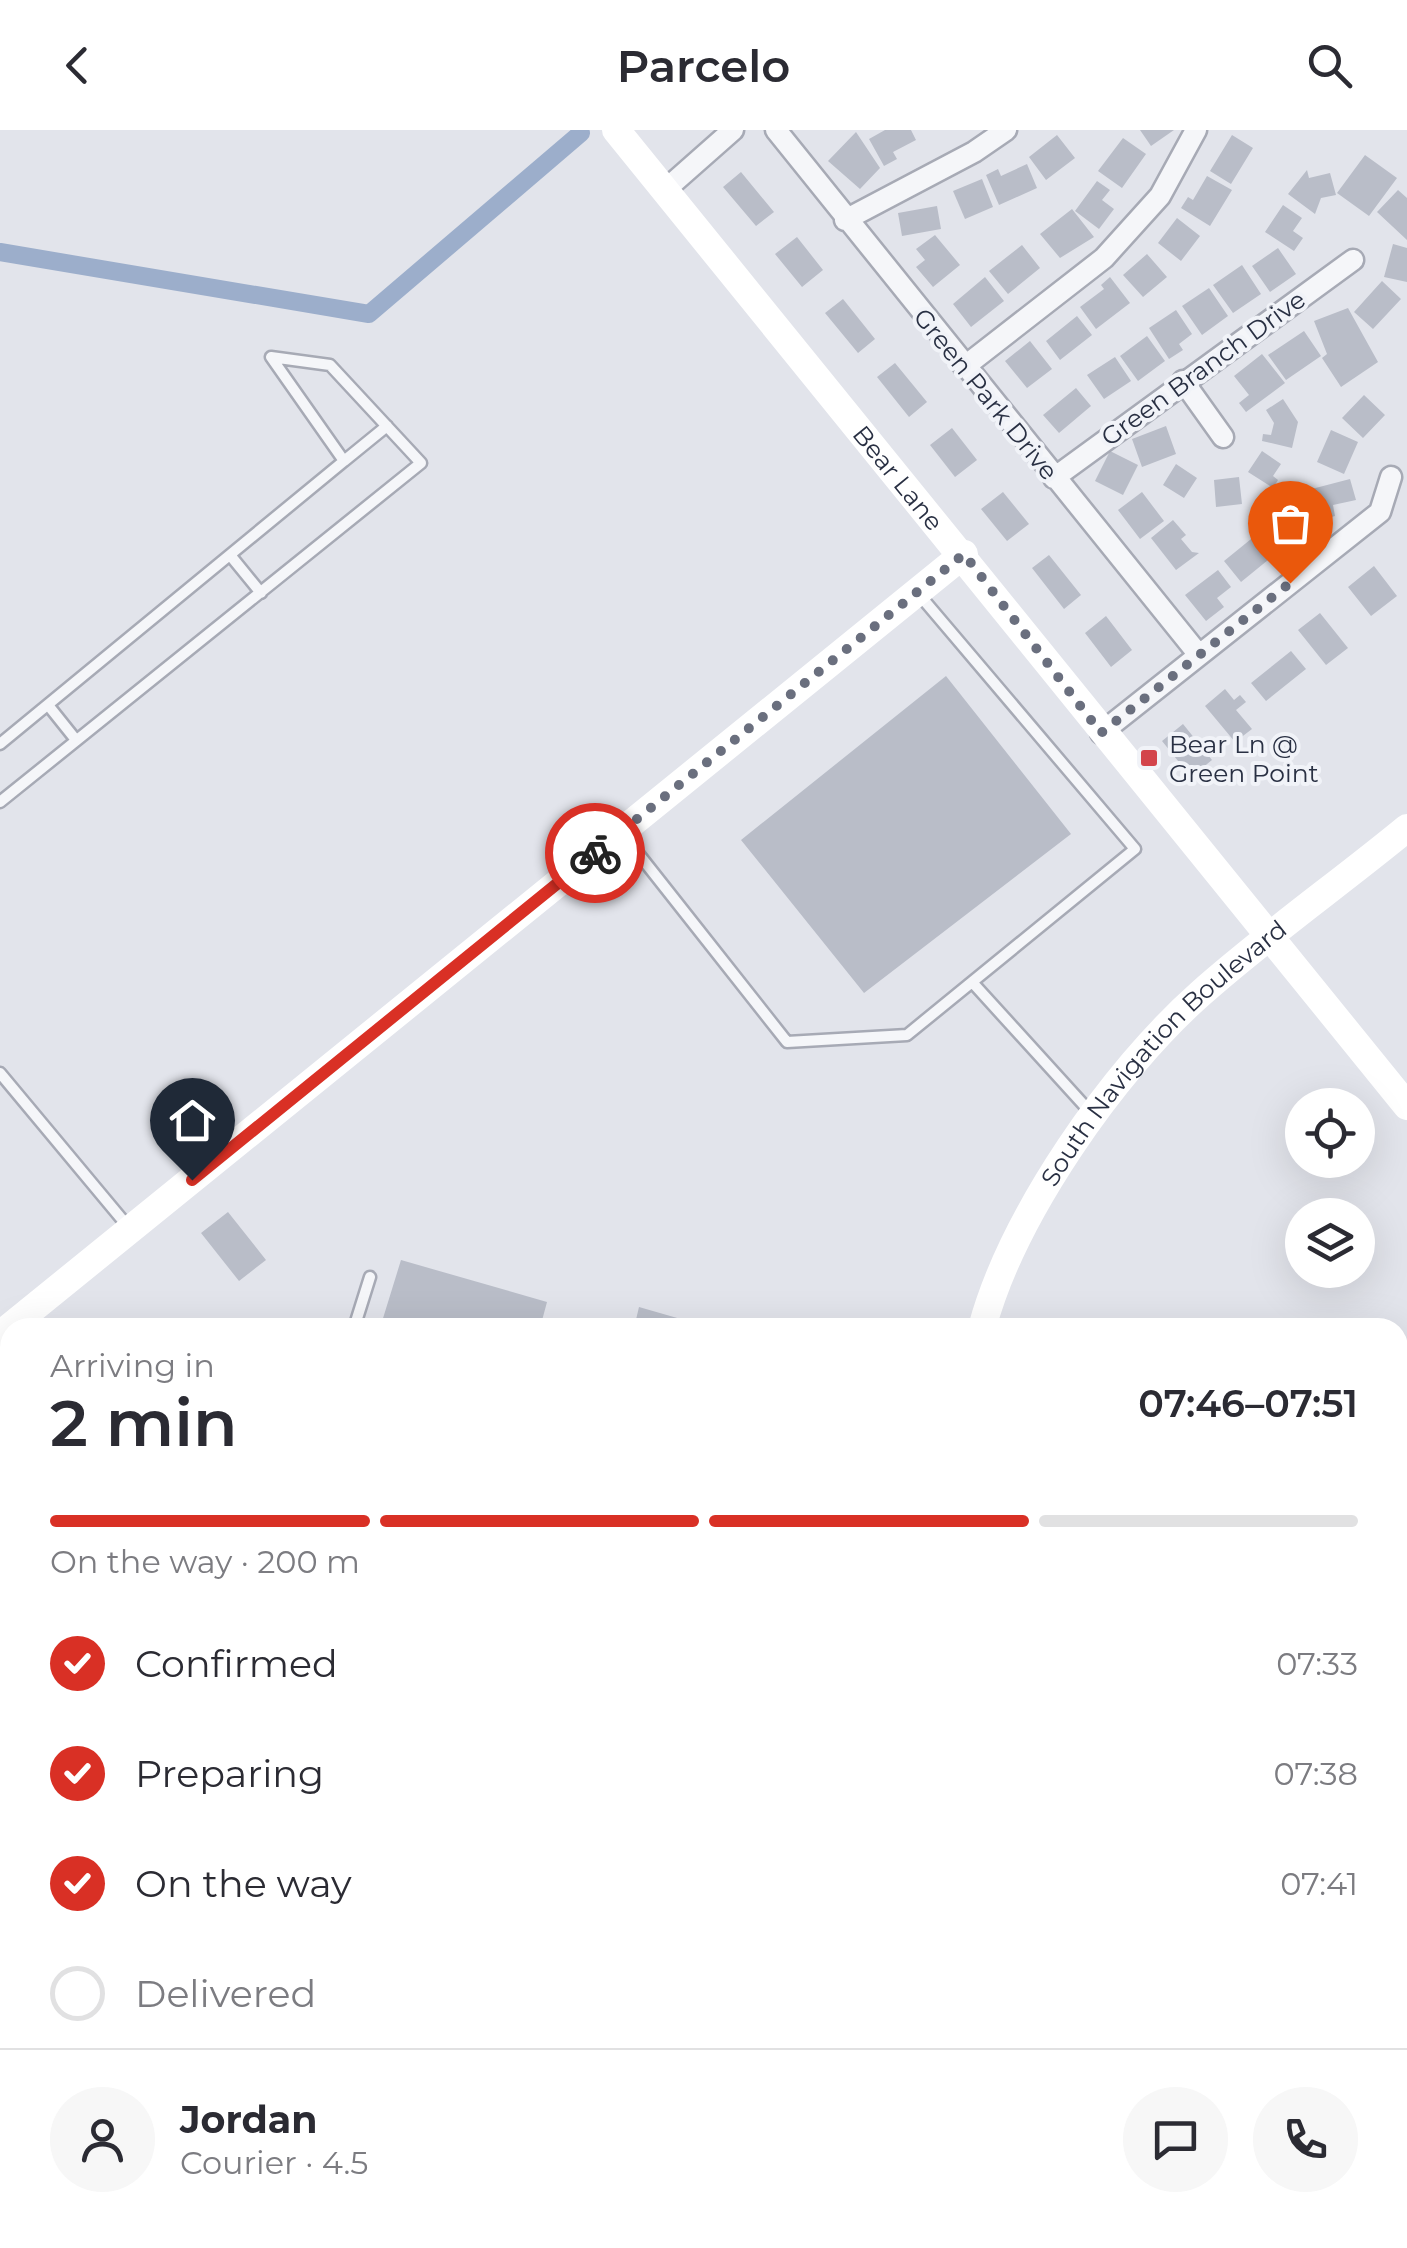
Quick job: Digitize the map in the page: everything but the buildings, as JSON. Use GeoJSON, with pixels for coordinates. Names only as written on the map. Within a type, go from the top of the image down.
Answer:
{"type":"FeatureCollection","features":[{"type":"Feature","properties":{"kind":"street","name":"Bear Lane"},"geometry":{"type":"LineString","coordinates":[[616,130],[964,554],[1101,733],[1407,1106]]}},
{"type":"Feature","properties":{"kind":"street"},"geometry":{"type":"LineString","coordinates":[[665,190],[733,130]]}},
{"type":"Feature","properties":{"kind":"street","name":"Green Park Drive"},"geometry":{"type":"LineString","coordinates":[[776,130],[1199,654]]}},
{"type":"Feature","properties":{"kind":"street"},"geometry":{"type":"LineString","coordinates":[[845,220],[974,152],[1006,130]]}},
{"type":"Feature","properties":{"kind":"street"},"geometry":{"type":"LineString","coordinates":[[964,367],[1104,258],[1160,196],[1196,130]]}},
{"type":"Feature","properties":{"kind":"street","name":"Green Branch Drive"},"geometry":{"type":"LineString","coordinates":[[1054,478],[1353,260]]}},
{"type":"Feature","properties":{"kind":"street"},"geometry":{"type":"LineString","coordinates":[[1184,380],[1223,437]]}},
{"type":"Feature","properties":{"kind":"street"},"geometry":{"type":"LineString","coordinates":[[1101,733],[1380,512],[1391,477]]}},
{"type":"Feature","properties":{"kind":"street"},"geometry":{"type":"LineString","coordinates":[[21,1318],[964,554]]}},
{"type":"Feature","properties":{"kind":"street","name":"South Navigation Boulevard"},"geometry":{"type":"LineString","coordinates":[[986,1318],[1036,1198],[1120,1082],[1198,996],[1407,828]]}},
{"type":"Feature","properties":{"kind":"lane"},"geometry":{"type":"LineString","coordinates":[[0,802],[421,463],[330,365],[271,356],[344,461]]}},
{"type":"Feature","properties":{"kind":"lane"},"geometry":{"type":"LineString","coordinates":[[0,744],[387,426]]}},
{"type":"Feature","properties":{"kind":"lane"},"geometry":{"type":"LineString","coordinates":[[230,555],[260,593]]}},
{"type":"Feature","properties":{"kind":"lane"},"geometry":{"type":"LineString","coordinates":[[621,832],[786,1042],[907,1034],[972,982],[1135,849],[917,592]]}},
{"type":"Feature","properties":{"kind":"lane"},"geometry":{"type":"LineString","coordinates":[[48,705],[76,740]]}},
{"type":"Feature","properties":{"kind":"lane"},"geometry":{"type":"LineString","coordinates":[[972,982],[1095,1117]]}},
{"type":"Feature","properties":{"kind":"lane"},"geometry":{"type":"LineString","coordinates":[[0,1074],[130,1230]]}},
{"type":"Feature","properties":{"kind":"lane"},"geometry":{"type":"LineString","coordinates":[[357,1318],[370,1276]]}},
{"type":"Feature","properties":{"kind":"waterway"},"geometry":{"type":"LineString","coordinates":[[0,252],[369,314],[581,133]]}},
{"type":"Feature","properties":{"kind":"way so far"},"geometry":{"type":"LineString","coordinates":[[595,853],[964,554],[1101,733],[1290,583]]}},
{"type":"Feature","properties":{"kind":"place","name":"Bear Ln @ Green Point"},"geometry":{"type":"Point","coordinates":[1149,758]}},
{"type":"Feature","properties":{"kind":"route"},"geometry":{"type":"LineString","coordinates":[[192,1180],[595,853]]}}]}
